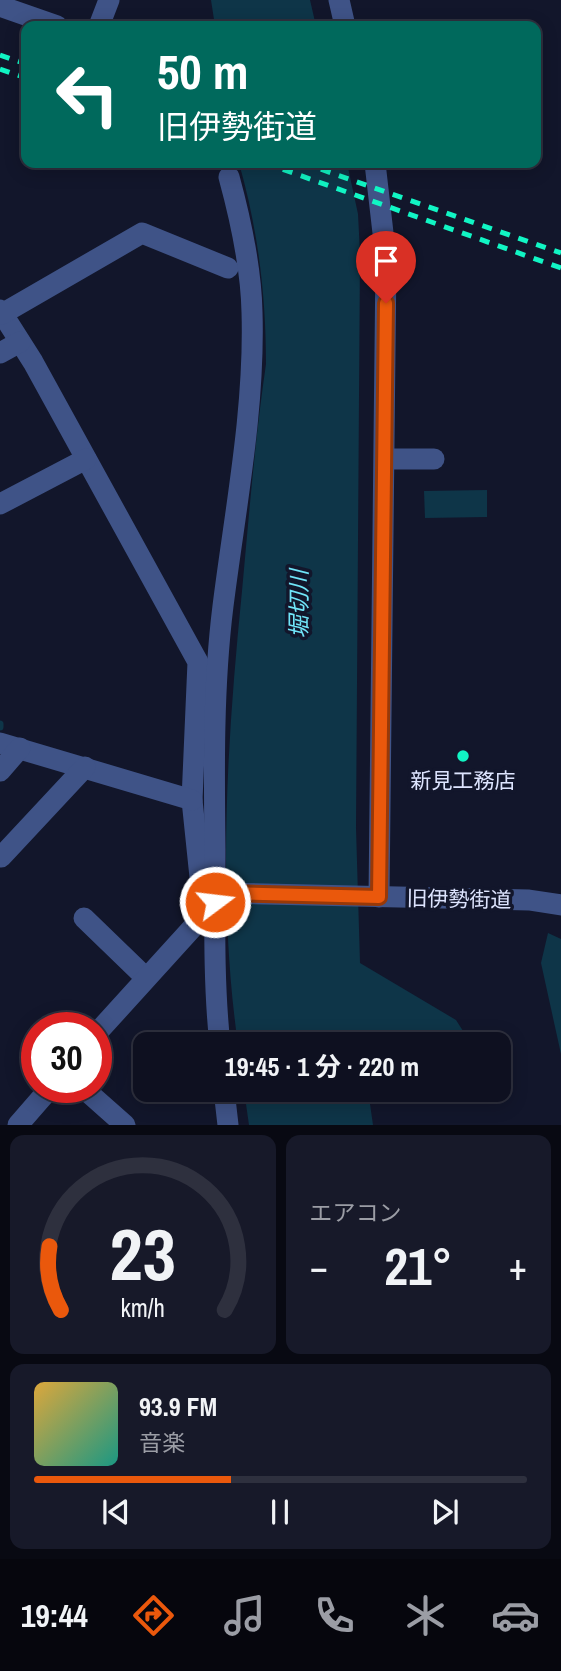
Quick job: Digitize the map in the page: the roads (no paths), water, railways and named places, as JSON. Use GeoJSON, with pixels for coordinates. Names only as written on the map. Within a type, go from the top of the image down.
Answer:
{"type":"FeatureCollection","features":[{"type":"Feature","properties":{"kind":"street"},"geometry":{"type":"LineString","coordinates":[[101,21],[109,0]]}},
{"type":"Feature","properties":{"kind":"street"},"geometry":{"type":"LineString","coordinates":[[339,0],[344,21]]}},
{"type":"Feature","properties":{"kind":"street"},"geometry":{"type":"LineString","coordinates":[[0,6],[43,21]]}},
{"type":"Feature","properties":{"kind":"street","name":"旧伊勢街道"},"geometry":{"type":"LineString","coordinates":[[376,168],[386,259],[386,459],[379,897],[529,900],[561,905]]}},
{"type":"Feature","properties":{"kind":"street"},"geometry":{"type":"LineString","coordinates":[[219,1032],[213,926],[218,668],[246,419],[252,312],[245,237],[229,177]]}},
{"type":"Feature","properties":{"kind":"street"},"geometry":{"type":"LineString","coordinates":[[214,903],[192,800],[198,662],[1,312],[142,233],[228,268]]}},
{"type":"Feature","properties":{"kind":"street"},"geometry":{"type":"LineString","coordinates":[[0,353],[20,342]]}},
{"type":"Feature","properties":{"kind":"street"},"geometry":{"type":"LineString","coordinates":[[0,505],[86,459]]}},
{"type":"Feature","properties":{"kind":"street"},"geometry":{"type":"LineString","coordinates":[[386,459],[434,459]]}},
{"type":"Feature","properties":{"kind":"street"},"geometry":{"type":"LineString","coordinates":[[0,771],[10,746],[192,800]]}},
{"type":"Feature","properties":{"kind":"street"},"geometry":{"type":"LineString","coordinates":[[1,857],[85,767]]}},
{"type":"Feature","properties":{"kind":"street"},"geometry":{"type":"LineString","coordinates":[[112,1015],[214,903],[379,897]]}},
{"type":"Feature","properties":{"kind":"street"},"geometry":{"type":"LineString","coordinates":[[85,918],[145,977]]}},
{"type":"Feature","properties":{"kind":"street"},"geometry":{"type":"LineString","coordinates":[[226,1102],[228,1125]]}},
{"type":"Feature","properties":{"kind":"street"},"geometry":{"type":"LineString","coordinates":[[18,1125],[37,1103]]}},
{"type":"Feature","properties":{"kind":"street"},"geometry":{"type":"LineString","coordinates":[[100,1103],[125,1125]]}},
{"type":"Feature","properties":{"kind":"water"},"geometry":{"type":"Polygon","coordinates":[[[211,0],[310,0],[315,21],[214,21],[211,0]]]}},
{"type":"Feature","properties":{"kind":"water","name":"堀切川"},"geometry":{"type":"Polygon","coordinates":[[[240,168],[348,168],[358,214],[360,253],[356,828],[360,963],[456,1020],[464,1032],[237,1032],[228,931],[226,818],[237,647],[266,364],[260,263],[240,168]]]}},
{"type":"Feature","properties":{"kind":"water"},"geometry":{"type":"Polygon","coordinates":[[[487,490],[487,517],[425,518],[424,491],[487,490]]]}},
{"type":"Feature","properties":{"kind":"water"},"geometry":{"type":"Polygon","coordinates":[[[548,933],[561,939],[561,1054],[541,963],[548,933]]]}},
{"type":"Feature","properties":{"kind":"water"},"geometry":{"type":"Polygon","coordinates":[[[246,1102],[370,1102],[373,1125],[249,1125],[246,1102]]]}},
{"type":"Feature","properties":{"kind":"railway"},"geometry":{"type":"LineString","coordinates":[[0,55],[21,62]]}},
{"type":"Feature","properties":{"kind":"railway"},"geometry":{"type":"LineString","coordinates":[[0,69],[21,76]]}},
{"type":"Feature","properties":{"kind":"railway"},"geometry":{"type":"LineString","coordinates":[[279,168],[561,268]]}},
{"type":"Feature","properties":{"kind":"railway"},"geometry":{"type":"LineString","coordinates":[[317,168],[561,253]]}},
{"type":"Feature","properties":{"kind":"place","name":"新見工務店"},"geometry":{"type":"Point","coordinates":[463,756]}}]}
